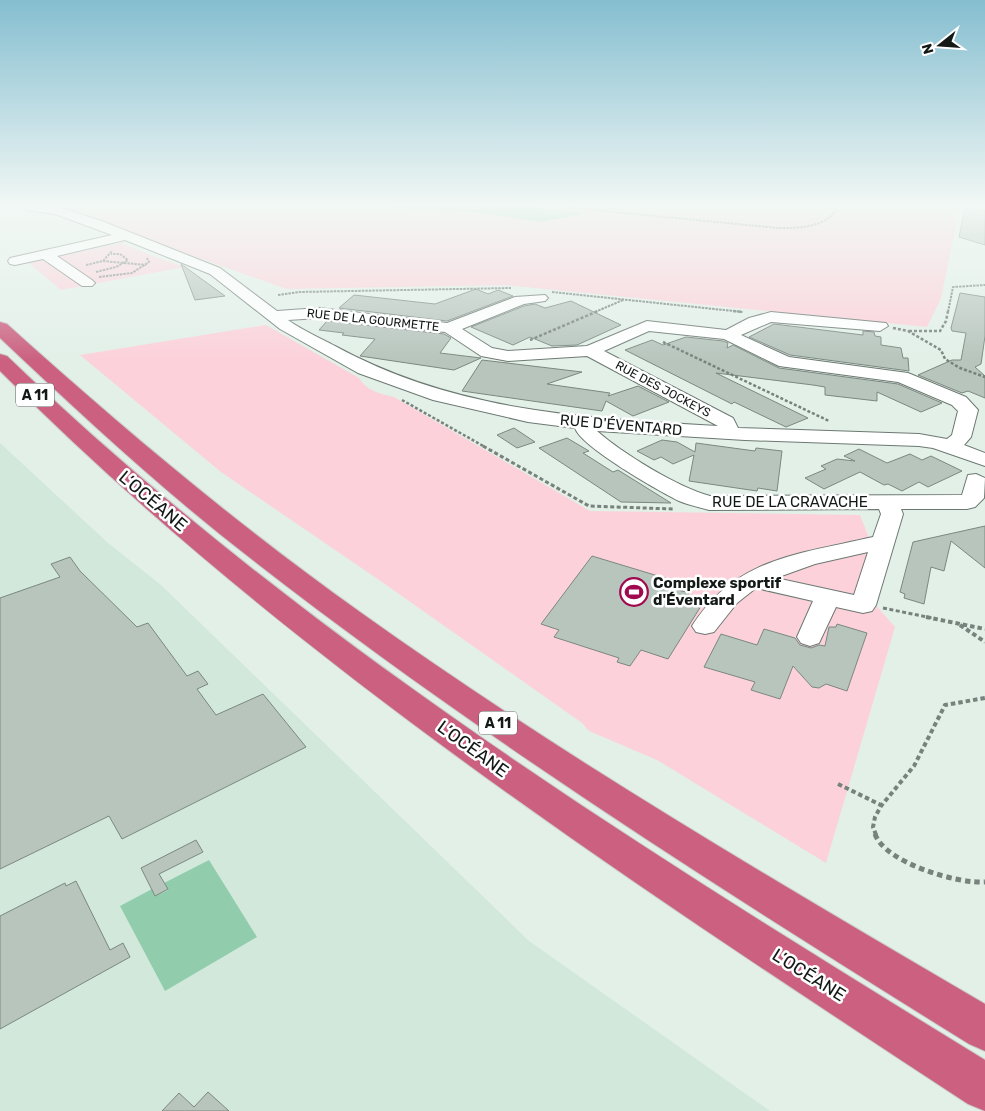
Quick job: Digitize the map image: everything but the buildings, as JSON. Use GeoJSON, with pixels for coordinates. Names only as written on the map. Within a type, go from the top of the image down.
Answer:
{"type":"FeatureCollection","features":[{"type":"Feature","properties":{"kind":"highway","name":"L’OCÉANE"},"geometry":{"type":"LineString","coordinates":[[0,328],[101,422],[215,517],[291,575],[428,674],[527,744],[676,840],[985,1029]]}},
{"type":"Feature","properties":{"kind":"highway","name":"L’OCÉANE"},"geometry":{"type":"LineString","coordinates":[[0,360],[71,430],[242,576],[383,683],[540,797],[632,859],[752,939],[985,1087]]}},
{"type":"Feature","properties":{"kind":"street"},"geometry":{"type":"LineString","coordinates":[[15,260],[26,258]]}},
{"type":"Feature","properties":{"kind":"street"},"geometry":{"type":"LineString","coordinates":[[52,258],[79,277]]}},
{"type":"Feature","properties":{"kind":"street","name":"RUE D'ÉVENTARD"},"geometry":{"type":"LineString","coordinates":[[182,258],[215,271],[286,326],[364,369],[390,380],[473,405],[586,424],[730,433],[918,440],[936,442],[985,460]]}},
{"type":"Feature","properties":{"kind":"street"},"geometry":{"type":"LineString","coordinates":[[449,328],[522,300],[540,298]]}},
{"type":"Feature","properties":{"kind":"street","name":"RUE DE LA GOURMETTE"},"geometry":{"type":"LineString","coordinates":[[275,316],[319,313],[449,328],[487,352],[502,356],[590,351],[647,326],[728,335],[785,362],[902,377],[959,401],[968,410],[961,437],[950,447]]}},
{"type":"Feature","properties":{"kind":"street"},"geometry":{"type":"LineString","coordinates":[[728,335],[755,321],[771,317],[880,326]]}},
{"type":"Feature","properties":{"kind":"street","name":"RUE DES JOCKEYS"},"geometry":{"type":"LineString","coordinates":[[590,351],[723,421],[728,424],[730,433]]}},
{"type":"Feature","properties":{"kind":"street","name":"RUE DE LA CRAVACHE"},"geometry":{"type":"LineString","coordinates":[[586,424],[585,430],[588,435],[688,497],[709,503],[976,504],[973,498],[976,480]]}},
{"type":"Feature","properties":{"kind":"street"},"geometry":{"type":"LineString","coordinates":[[753,580],[862,605],[892,514],[888,503]]}},
{"type":"Feature","properties":{"kind":"street"},"geometry":{"type":"LineString","coordinates":[[705,626],[718,608],[730,596],[753,580],[778,568],[882,542]]}},
{"type":"Feature","properties":{"kind":"street"},"geometry":{"type":"LineString","coordinates":[[810,638],[827,598]]}},
{"type":"Feature","properties":{"kind":"path"},"geometry":{"type":"LineString","coordinates":[[79,277],[106,258]]}},
{"type":"Feature","properties":{"kind":"path"},"geometry":{"type":"LineString","coordinates":[[79,277],[116,267],[128,260],[125,258]]}},
{"type":"Feature","properties":{"kind":"path"},"geometry":{"type":"LineString","coordinates":[[147,258],[147,265]]}},
{"type":"Feature","properties":{"kind":"path"},"geometry":{"type":"LineString","coordinates":[[103,261],[147,265]]}},
{"type":"Feature","properties":{"kind":"path"},"geometry":{"type":"LineString","coordinates":[[79,277],[132,273],[147,265]]}},
{"type":"Feature","properties":{"kind":"path"},"geometry":{"type":"LineString","coordinates":[[880,326],[908,330],[940,331],[946,321],[953,287],[985,285]]}},
{"type":"Feature","properties":{"kind":"path"},"geometry":{"type":"LineString","coordinates":[[525,342],[623,300]]}},
{"type":"Feature","properties":{"kind":"path"},"geometry":{"type":"LineString","coordinates":[[908,330],[941,350],[945,360],[985,377]]}},
{"type":"Feature","properties":{"kind":"path"},"geometry":{"type":"LineString","coordinates":[[657,339],[832,423]]}},
{"type":"Feature","properties":{"kind":"path"},"geometry":{"type":"LineString","coordinates":[[396,396],[589,506],[674,508]]}},
{"type":"Feature","properties":{"kind":"path"},"geometry":{"type":"LineString","coordinates":[[862,605],[985,630]]}},
{"type":"Feature","properties":{"kind":"path"},"geometry":{"type":"LineString","coordinates":[[955,623],[985,642]]}},
{"type":"Feature","properties":{"kind":"path"},"geometry":{"type":"LineString","coordinates":[[985,698],[945,705],[913,768],[881,805],[872,828],[877,842],[904,863],[946,879],[972,884],[985,882]]}},
{"type":"Feature","properties":{"kind":"path"},"geometry":{"type":"LineString","coordinates":[[838,784],[881,805]]}},
{"type":"Feature","properties":{"kind":"shaded area"},"geometry":{"type":"Polygon","coordinates":[[[53,258],[158,258],[185,267],[61,290],[29,263],[53,258]]]}},
{"type":"Feature","properties":{"kind":"shaded area"},"geometry":{"type":"Polygon","coordinates":[[[198,258],[949,258],[941,298],[927,327],[505,285],[287,289],[198,258]]]}},
{"type":"Feature","properties":{"kind":"shaded area","name":"Complexe sportif d'Éventard"},"geometry":{"type":"Polygon","coordinates":[[[266,325],[359,378],[370,389],[394,397],[590,511],[860,515],[872,546],[872,601],[895,627],[826,863],[657,760],[589,731],[582,723],[382,582],[221,472],[80,355],[266,325]]]}},
{"type":"Feature","properties":{"kind":"shaded area"},"geometry":{"type":"Polygon","coordinates":[[[0,443],[108,543],[161,585],[529,941],[770,1111],[0,1111],[0,443]]]}},
{"type":"Feature","properties":{"kind":"shaded area"},"geometry":{"type":"Polygon","coordinates":[[[209,860],[257,937],[165,991],[120,906],[152,889],[155,896],[168,890],[164,883],[209,860]]]}},
{"type":"Feature","properties":{"kind":"place","name":"Complexe sportif d'Éventard"},"geometry":{"type":"Point","coordinates":[634,592]}}]}
